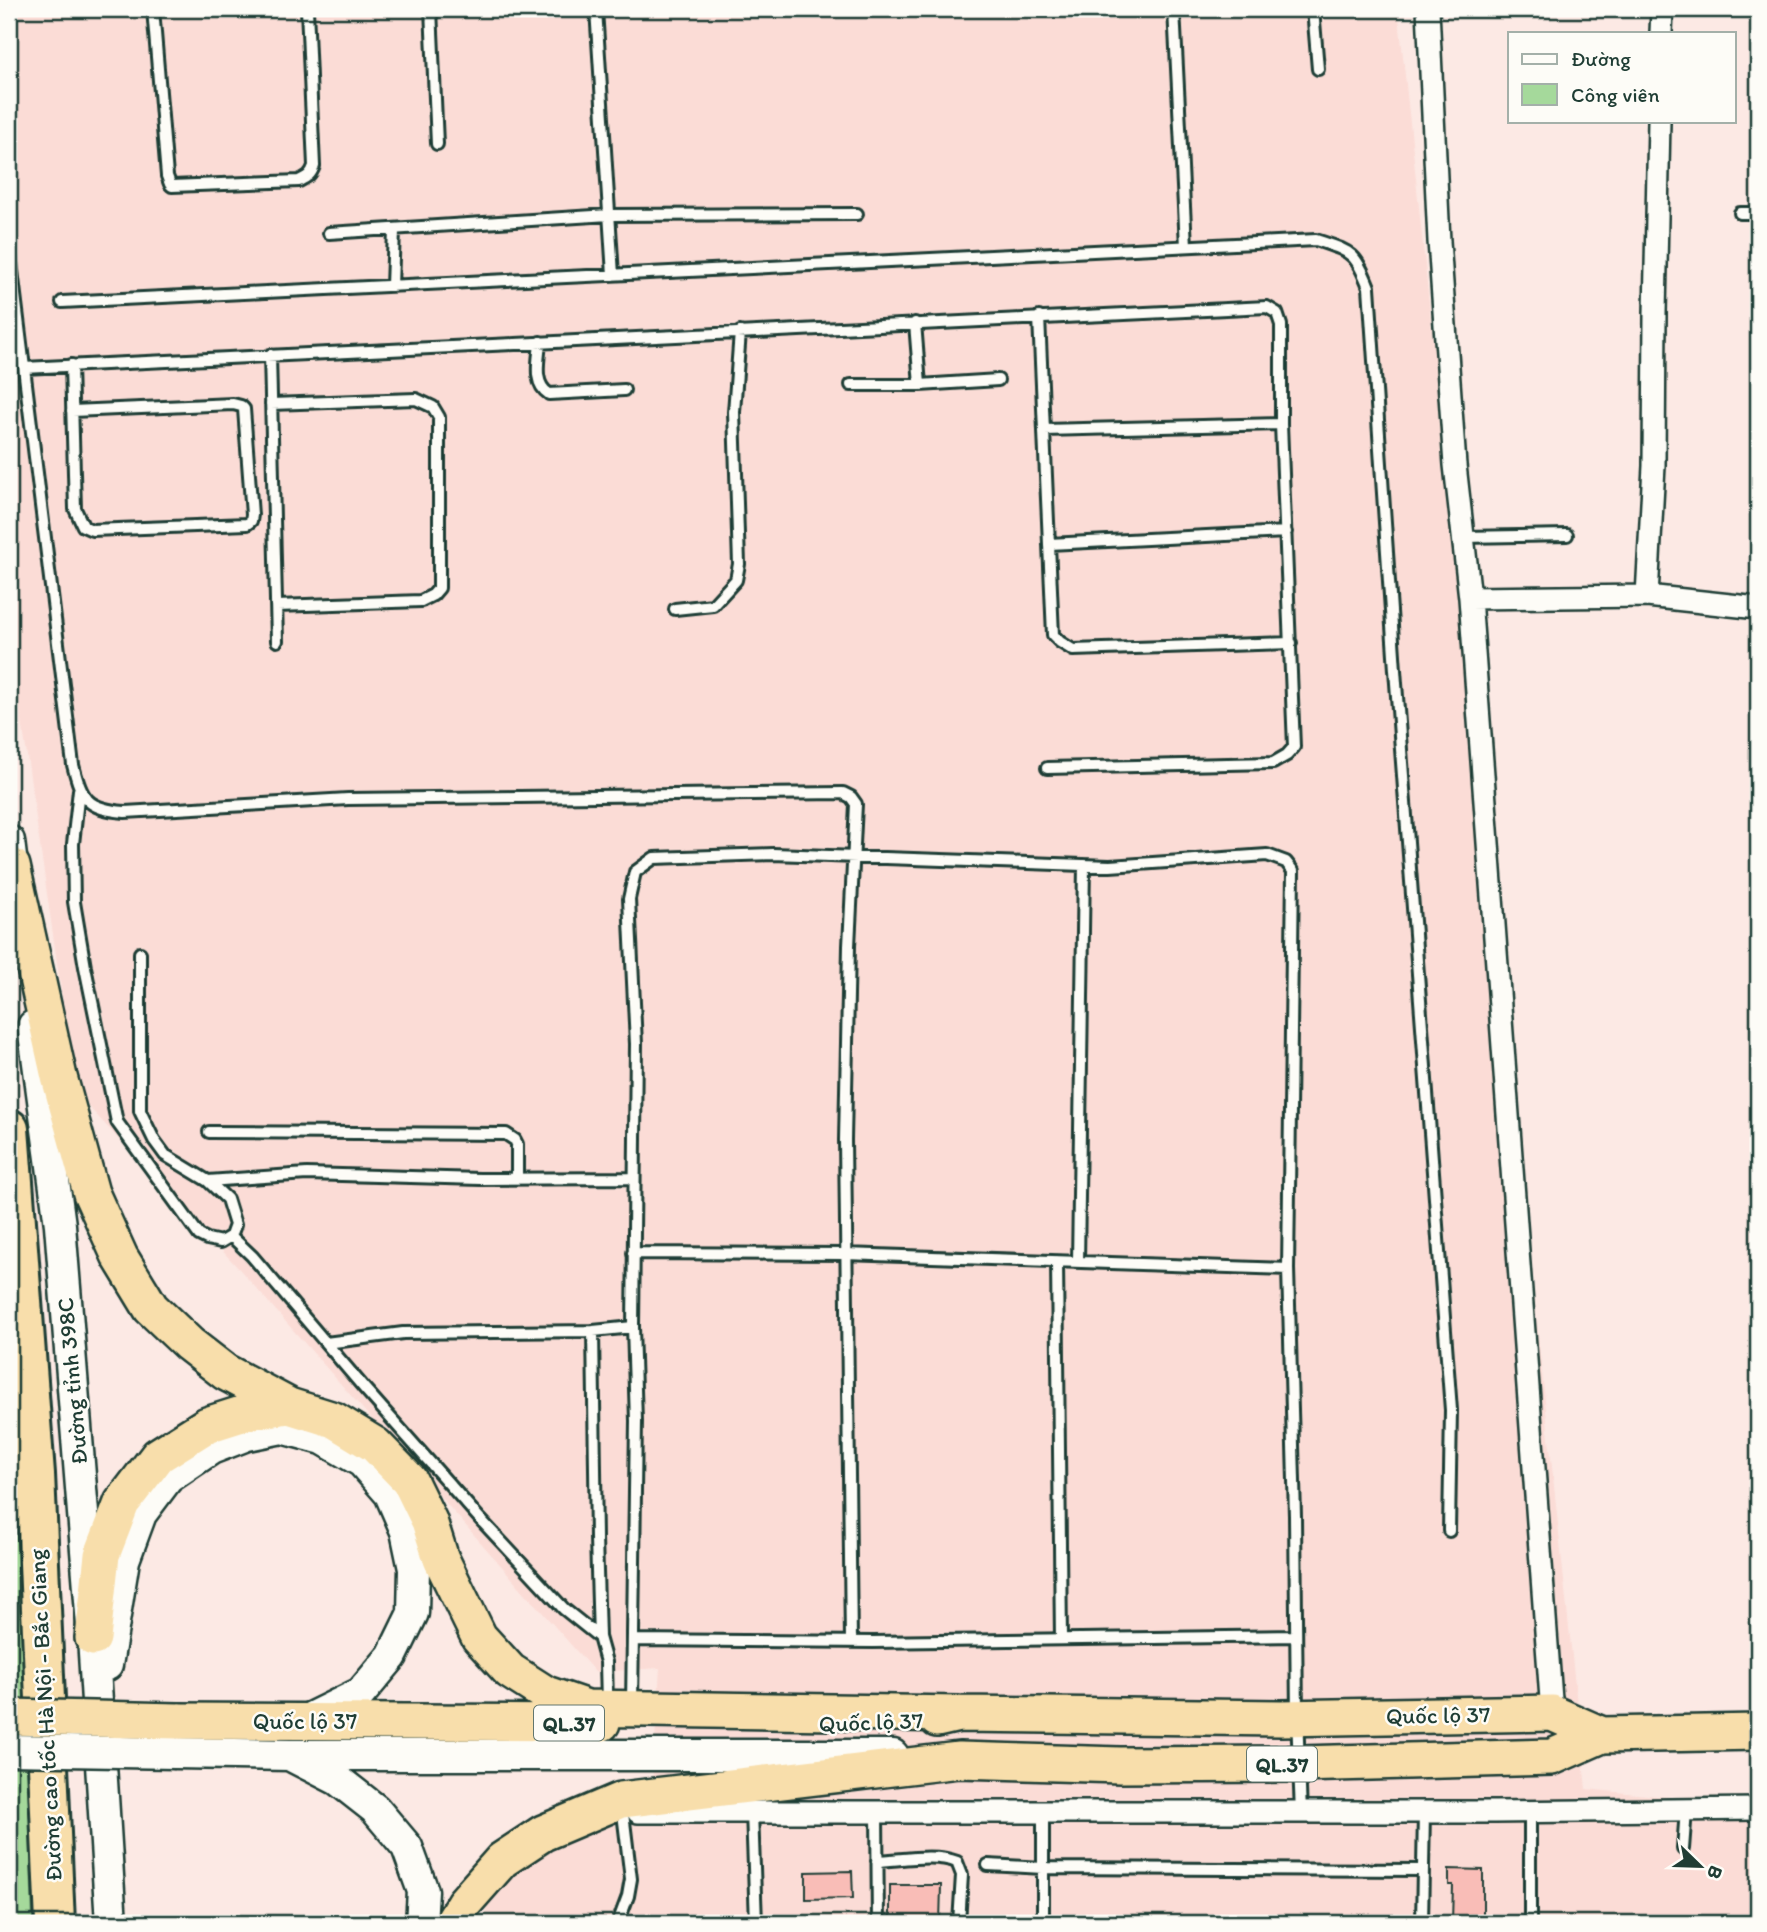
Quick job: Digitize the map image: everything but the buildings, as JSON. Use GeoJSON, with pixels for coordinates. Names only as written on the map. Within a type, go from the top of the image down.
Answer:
{"type":"FeatureCollection","features":[{"type":"Feature","properties":{"kind":"highway"},"geometry":{"type":"LineString","coordinates":[[10,854],[59,1077],[92,1194],[120,1257],[151,1308],[189,1345],[225,1372],[289,1406],[334,1420],[375,1445],[409,1480],[429,1521],[442,1559],[480,1637],[510,1671],[546,1694],[587,1708],[959,1714]]}},
{"type":"Feature","properties":{"kind":"highway","name":"Đường cao tốc Hà Nội - Bắc Giang"},"geometry":{"type":"LineString","coordinates":[[9,1129],[35,1474],[55,1923]]}},
{"type":"Feature","properties":{"kind":"highway"},"geometry":{"type":"LineString","coordinates":[[93,1638],[102,1555],[122,1503],[158,1456],[207,1425],[248,1412],[289,1406]]}},
{"type":"Feature","properties":{"kind":"highway","name":"Quốc lộ 37"},"geometry":{"type":"LineString","coordinates":[[177,1737],[306,1720],[904,1725],[959,1714],[1297,1717],[1552,1713],[1602,1735]]}},
{"type":"Feature","properties":{"kind":"highway"},"geometry":{"type":"LineString","coordinates":[[1552,1713],[1552,1757]]}},
{"type":"Feature","properties":{"kind":"highway","name":"QL.37"},"geometry":{"type":"LineString","coordinates":[[9,1717],[177,1737]]}},
{"type":"Feature","properties":{"kind":"highway","name":"Quốc lộ 37"},"geometry":{"type":"LineString","coordinates":[[452,1923],[464,1903],[502,1860],[543,1833],[621,1800],[959,1760],[1120,1765],[1299,1764],[1552,1757],[1602,1735],[1758,1732]]}},
{"type":"Feature","properties":{"kind":"main road","name":"Đường tỉnh 398C"},"geometry":{"type":"LineString","coordinates":[[10,854],[60,1225],[93,1638],[111,1923]]}},
{"type":"Feature","properties":{"kind":"main road"},"geometry":{"type":"LineString","coordinates":[[98,1720],[124,1560],[141,1514],[168,1478],[211,1449],[247,1435],[282,1428],[323,1439],[362,1462],[390,1494],[406,1531],[414,1569],[413,1613],[392,1656],[361,1693],[306,1720]]}},
{"type":"Feature","properties":{"kind":"main road"},"geometry":{"type":"LineString","coordinates":[[9,1750],[177,1737],[290,1755],[896,1755],[959,1760]]}},
{"type":"Feature","properties":{"kind":"main road"},"geometry":{"type":"LineString","coordinates":[[290,1755],[338,1780],[375,1809],[407,1847],[423,1891],[421,1923]]}},
{"type":"Feature","properties":{"kind":"main road"},"geometry":{"type":"LineString","coordinates":[[105,1850],[125,1923]]}},
{"type":"Feature","properties":{"kind":"street"},"geometry":{"type":"LineString","coordinates":[[1428,9],[1440,256],[1455,465],[1470,598],[1552,1713]]}},
{"type":"Feature","properties":{"kind":"street"},"geometry":{"type":"LineString","coordinates":[[1661,32],[1662,9]]}},
{"type":"Feature","properties":{"kind":"street"},"geometry":{"type":"LineString","coordinates":[[1647,596],[1654,467],[1659,122]]}},
{"type":"Feature","properties":{"kind":"street"},"geometry":{"type":"LineString","coordinates":[[1470,598],[1647,596],[1758,608]]}},
{"type":"Feature","properties":{"kind":"street"},"geometry":{"type":"LineString","coordinates":[[583,1816],[752,1812],[1758,1809]]}},
{"type":"Feature","properties":{"kind":"lane"},"geometry":{"type":"LineString","coordinates":[[153,9],[167,176],[172,186],[299,181],[312,172],[314,166],[307,9]]}},
{"type":"Feature","properties":{"kind":"lane"},"geometry":{"type":"LineString","coordinates":[[431,9],[438,144]]}},
{"type":"Feature","properties":{"kind":"lane"},"geometry":{"type":"LineString","coordinates":[[596,9],[613,275]]}},
{"type":"Feature","properties":{"kind":"lane"},"geometry":{"type":"LineString","coordinates":[[1174,9],[1185,246]]}},
{"type":"Feature","properties":{"kind":"lane"},"geometry":{"type":"LineString","coordinates":[[1313,9],[1318,69]]}},
{"type":"Feature","properties":{"kind":"lane"},"geometry":{"type":"LineString","coordinates":[[1740,213],[1758,213]]}},
{"type":"Feature","properties":{"kind":"lane"},"geometry":{"type":"LineString","coordinates":[[329,233],[609,215],[857,214]]}},
{"type":"Feature","properties":{"kind":"lane"},"geometry":{"type":"LineString","coordinates":[[392,286],[394,230]]}},
{"type":"Feature","properties":{"kind":"lane"},"geometry":{"type":"LineString","coordinates":[[62,302],[1316,240],[1346,250],[1360,265],[1368,287],[1451,1410],[1449,1531]]}},
{"type":"Feature","properties":{"kind":"lane"},"geometry":{"type":"LineString","coordinates":[[9,246],[73,765],[79,790],[73,844],[74,902],[117,1122],[199,1235],[221,1242],[231,1236],[235,1226],[227,1199],[208,1181],[165,1155],[154,1140],[140,1111],[140,953]]}},
{"type":"Feature","properties":{"kind":"lane"},"geometry":{"type":"LineString","coordinates":[[24,368],[1268,307],[1277,313],[1281,325],[1294,747],[1287,755],[1273,763],[1047,768]]}},
{"type":"Feature","properties":{"kind":"lane"},"geometry":{"type":"LineString","coordinates":[[1039,317],[1053,635],[1073,649],[1291,643]]}},
{"type":"Feature","properties":{"kind":"lane"},"geometry":{"type":"LineString","coordinates":[[915,323],[920,386]]}},
{"type":"Feature","properties":{"kind":"lane"},"geometry":{"type":"LineString","coordinates":[[675,609],[713,605],[736,580],[739,564],[734,412],[740,332]]}},
{"type":"Feature","properties":{"kind":"lane"},"geometry":{"type":"LineString","coordinates":[[540,342],[538,380],[542,390],[549,394],[624,390]]}},
{"type":"Feature","properties":{"kind":"lane"},"geometry":{"type":"LineString","coordinates":[[270,355],[277,641]]}},
{"type":"Feature","properties":{"kind":"lane"},"geometry":{"type":"LineString","coordinates":[[71,365],[72,411],[75,509],[83,526],[92,530],[247,524],[251,521],[244,409],[241,406],[233,404],[72,411]]}},
{"type":"Feature","properties":{"kind":"lane"},"geometry":{"type":"LineString","coordinates":[[850,385],[920,386],[998,380]]}},
{"type":"Feature","properties":{"kind":"lane"},"geometry":{"type":"LineString","coordinates":[[271,404],[416,399],[433,407],[439,417],[439,588],[433,595],[421,601],[276,606]]}},
{"type":"Feature","properties":{"kind":"lane"},"geometry":{"type":"LineString","coordinates":[[1044,430],[1282,424]]}},
{"type":"Feature","properties":{"kind":"lane"},"geometry":{"type":"LineString","coordinates":[[1049,544],[1286,532]]}},
{"type":"Feature","properties":{"kind":"lane"},"geometry":{"type":"LineString","coordinates":[[1463,537],[1567,536]]}},
{"type":"Feature","properties":{"kind":"lane"},"geometry":{"type":"LineString","coordinates":[[79,790],[89,802],[104,810],[125,812],[348,799],[844,793],[851,797],[856,804],[848,974],[845,1140],[851,1641]]}},
{"type":"Feature","properties":{"kind":"lane"},"geometry":{"type":"LineString","coordinates":[[620,1709],[633,1640],[636,1044],[629,899],[635,872],[654,858],[773,854],[1110,866],[1267,855],[1286,862],[1293,872],[1288,1269],[1301,1812]]}},
{"type":"Feature","properties":{"kind":"lane"},"geometry":{"type":"LineString","coordinates":[[1077,1262],[1084,865]]}},
{"type":"Feature","properties":{"kind":"lane"},"geometry":{"type":"LineString","coordinates":[[209,1132],[506,1134],[517,1144],[517,1178]]}},
{"type":"Feature","properties":{"kind":"lane"},"geometry":{"type":"LineString","coordinates":[[208,1181],[307,1174],[480,1179],[634,1178]]}},
{"type":"Feature","properties":{"kind":"lane"},"geometry":{"type":"LineString","coordinates":[[231,1236],[252,1256],[500,1540],[564,1609],[599,1637]]}},
{"type":"Feature","properties":{"kind":"lane"},"geometry":{"type":"LineString","coordinates":[[633,1254],[845,1254],[1288,1269]]}},
{"type":"Feature","properties":{"kind":"lane"},"geometry":{"type":"LineString","coordinates":[[1057,1262],[1061,1639]]}},
{"type":"Feature","properties":{"kind":"lane"},"geometry":{"type":"LineString","coordinates":[[326,1343],[403,1332],[593,1331],[633,1327]]}},
{"type":"Feature","properties":{"kind":"lane"},"geometry":{"type":"LineString","coordinates":[[593,1331],[599,1637],[620,1709]]}},
{"type":"Feature","properties":{"kind":"lane"},"geometry":{"type":"LineString","coordinates":[[633,1640],[851,1641],[1296,1636]]}},
{"type":"Feature","properties":{"kind":"lane"},"geometry":{"type":"LineString","coordinates":[[1683,1849],[1686,1810]]}},
{"type":"Feature","properties":{"kind":"lane"},"geometry":{"type":"LineString","coordinates":[[1530,1811],[1530,1923]]}},
{"type":"Feature","properties":{"kind":"lane"},"geometry":{"type":"LineString","coordinates":[[752,1812],[756,1923]]}},
{"type":"Feature","properties":{"kind":"lane"},"geometry":{"type":"LineString","coordinates":[[877,1812],[878,1923]]}},
{"type":"Feature","properties":{"kind":"lane"},"geometry":{"type":"LineString","coordinates":[[1043,1812],[1043,1923]]}},
{"type":"Feature","properties":{"kind":"lane"},"geometry":{"type":"LineString","coordinates":[[1422,1923],[1424,1812]]}},
{"type":"Feature","properties":{"kind":"lane"},"geometry":{"type":"LineString","coordinates":[[618,1923],[631,1879],[623,1813]]}},
{"type":"Feature","properties":{"kind":"lane"},"geometry":{"type":"LineString","coordinates":[[877,1861],[938,1858],[957,1862],[962,1875],[959,1923]]}},
{"type":"Feature","properties":{"kind":"lane"},"geometry":{"type":"LineString","coordinates":[[988,1865],[1043,1868],[1423,1870]]}},
{"type":"Feature","properties":{"kind":"shaded area"},"geometry":{"type":"Polygon","coordinates":[[[9,9],[1398,9],[1586,1789],[1758,1806],[1758,1923],[482,1923],[488,1903],[519,1850],[651,1800],[660,1668],[595,1672],[241,1271],[76,1093],[9,632],[9,9]]]}},
{"type":"Feature","properties":{"kind":"green space"},"geometry":{"type":"Polygon","coordinates":[[[9,1385],[24,1626],[33,1923],[9,1923],[9,1385]]]}}]}
